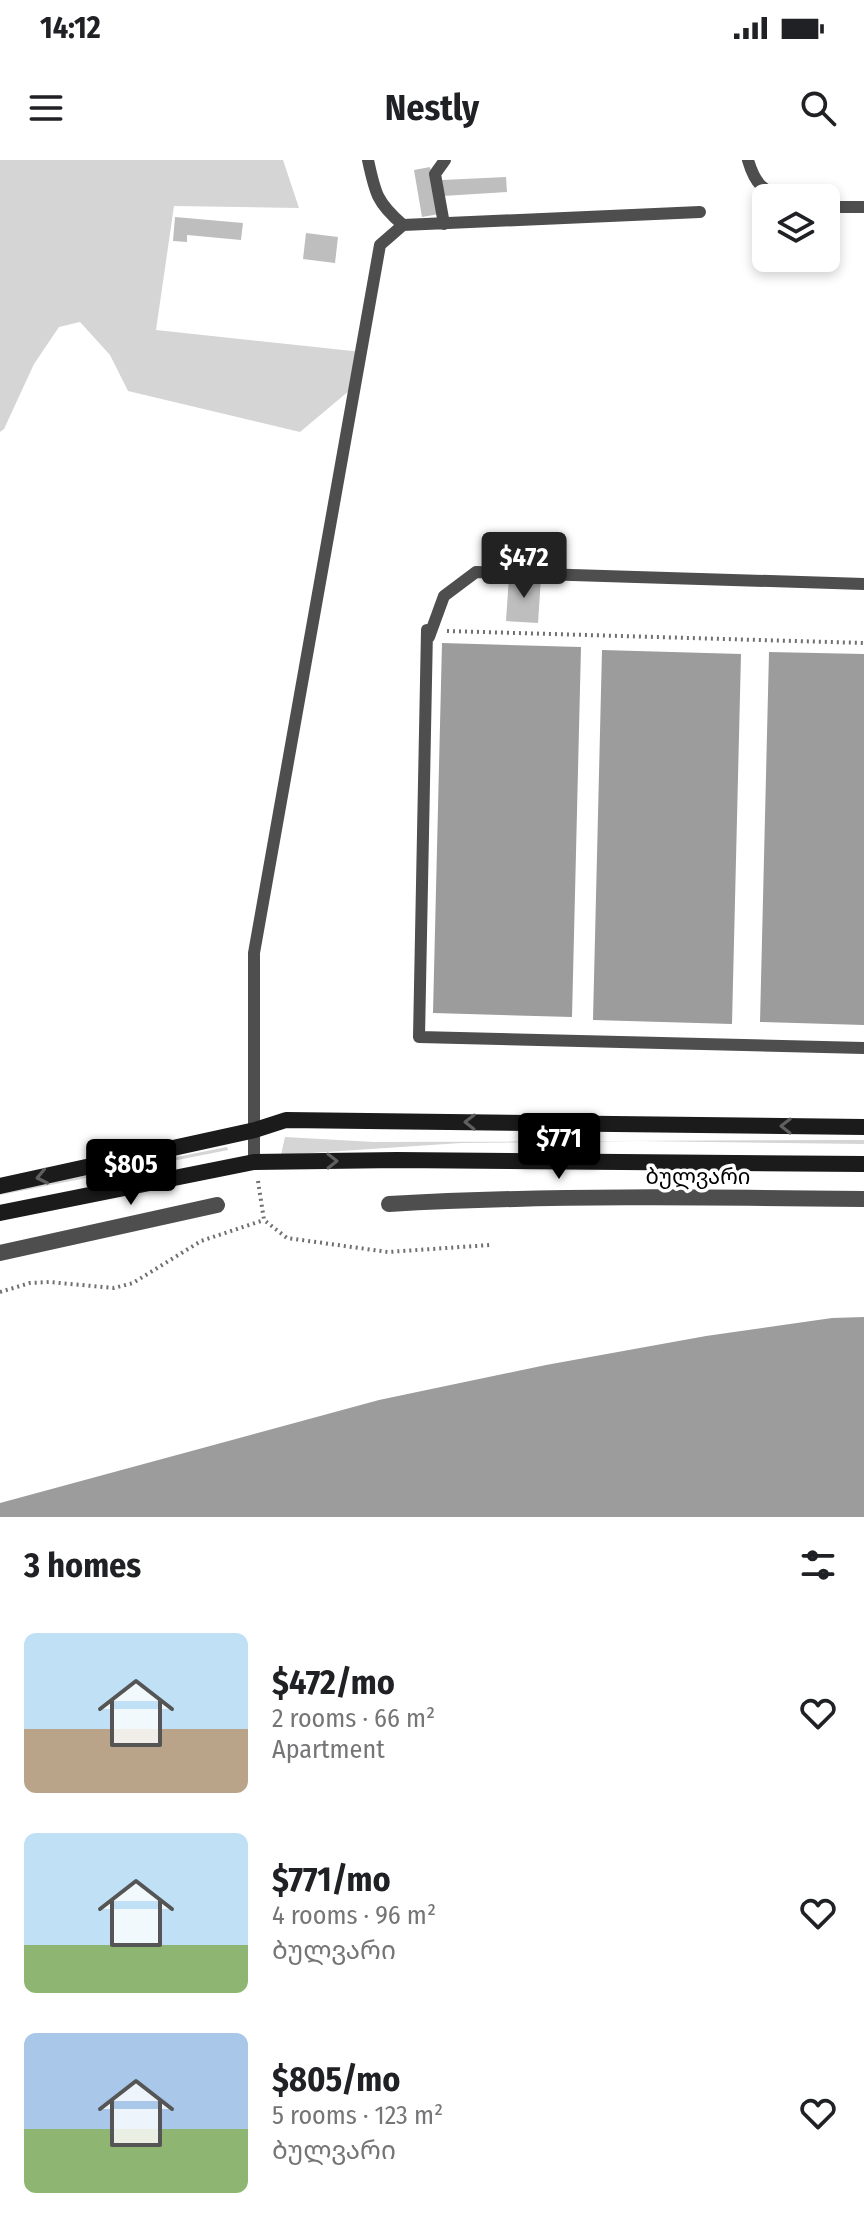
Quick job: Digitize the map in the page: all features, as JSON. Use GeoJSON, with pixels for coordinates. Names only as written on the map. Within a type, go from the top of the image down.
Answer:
{"type":"FeatureCollection","features":[{"type":"Feature","properties":{"kind":"street"},"geometry":{"type":"LineString","coordinates":[[0,1186],[255,1130],[286,1120],[864,1127]]}},
{"type":"Feature","properties":{"kind":"street"},"geometry":{"type":"LineString","coordinates":[[0,1213],[254,1162],[397,1160],[864,1164]]}},
{"type":"Feature","properties":{"kind":"street","name":"ბულვარი"},"geometry":{"type":"LineString","coordinates":[[389,1204],[710,1197],[864,1199]]}},
{"type":"Feature","properties":{"kind":"street"},"geometry":{"type":"LineString","coordinates":[[0,1253],[217,1205]]}},
{"type":"Feature","properties":{"kind":"lane"},"geometry":{"type":"LineString","coordinates":[[368,160],[374,189],[384,209],[403,225]]}},
{"type":"Feature","properties":{"kind":"lane"},"geometry":{"type":"LineString","coordinates":[[444,224],[435,174],[445,160]]}},
{"type":"Feature","properties":{"kind":"lane"},"geometry":{"type":"LineString","coordinates":[[748,160],[753,178],[759,184]]}},
{"type":"Feature","properties":{"kind":"lane"},"geometry":{"type":"LineString","coordinates":[[840,207],[864,207]]}},
{"type":"Feature","properties":{"kind":"lane"},"geometry":{"type":"LineString","coordinates":[[254,1162],[254,953],[380,245],[403,225],[700,212]]}},
{"type":"Feature","properties":{"kind":"lane"},"geometry":{"type":"LineString","coordinates":[[427,630],[429,637],[444,596],[476,572],[864,584]]}},
{"type":"Feature","properties":{"kind":"lane"},"geometry":{"type":"LineString","coordinates":[[427,630],[419,1037],[864,1048]]}},
{"type":"Feature","properties":{"kind":"path"},"geometry":{"type":"LineString","coordinates":[[427,630],[864,643]]}},
{"type":"Feature","properties":{"kind":"path"},"geometry":{"type":"LineString","coordinates":[[254,1162],[264,1220],[287,1238],[388,1252],[490,1245]]}},
{"type":"Feature","properties":{"kind":"path"},"geometry":{"type":"LineString","coordinates":[[0,1292],[30,1283],[114,1288],[133,1283],[201,1241],[264,1220]]}},
{"type":"Feature","properties":{"kind":"shaded area"},"geometry":{"type":"Polygon","coordinates":[[[0,160],[283,160],[299,208],[174,206],[156,330],[362,352],[356,385],[300,432],[128,391],[110,355],[80,322],[59,327],[34,364],[0,432],[0,160]]]}},
{"type":"Feature","properties":{"kind":"shaded area"},"geometry":{"type":"Polygon","coordinates":[[[442,643],[581,647],[572,1017],[433,1013],[442,643]]]}},
{"type":"Feature","properties":{"kind":"shaded area"},"geometry":{"type":"Polygon","coordinates":[[[602,650],[741,654],[732,1024],[593,1020],[602,650]]]}},
{"type":"Feature","properties":{"kind":"shaded area"},"geometry":{"type":"Polygon","coordinates":[[[769,652],[864,654],[864,1025],[760,1022],[769,652]]]}},
{"type":"Feature","properties":{"kind":"shaded area"},"geometry":{"type":"Polygon","coordinates":[[[285,1137],[374,1142],[864,1140],[864,1144],[638,1141],[461,1143],[281,1155],[285,1137]]]}},
{"type":"Feature","properties":{"kind":"shaded area"},"geometry":{"type":"Polygon","coordinates":[[[227,1147],[228,1150],[0,1195],[0,1192],[227,1147]]]}},
{"type":"Feature","properties":{"kind":"shaded area"},"geometry":{"type":"Polygon","coordinates":[[[864,1317],[864,1517],[0,1517],[0,1503],[379,1400],[706,1336],[832,1318],[864,1317]]]}},
{"type":"Feature","properties":{"kind":"building"},"geometry":{"type":"Polygon","coordinates":[[[430,167],[439,214],[422,217],[414,170],[430,167]]]}},
{"type":"Feature","properties":{"kind":"building"},"geometry":{"type":"Polygon","coordinates":[[[506,177],[507,192],[443,196],[442,180],[506,177]]]}},
{"type":"Feature","properties":{"kind":"building"},"geometry":{"type":"Polygon","coordinates":[[[175,217],[243,223],[241,240],[187,235],[187,242],[173,241],[175,217]]]}},
{"type":"Feature","properties":{"kind":"building"},"geometry":{"type":"Polygon","coordinates":[[[306,233],[338,237],[335,263],[303,259],[306,233]]]}},
{"type":"Feature","properties":{"kind":"building"},"geometry":{"type":"Polygon","coordinates":[[[509,576],[541,578],[538,623],[506,621],[509,576]]]}}]}
